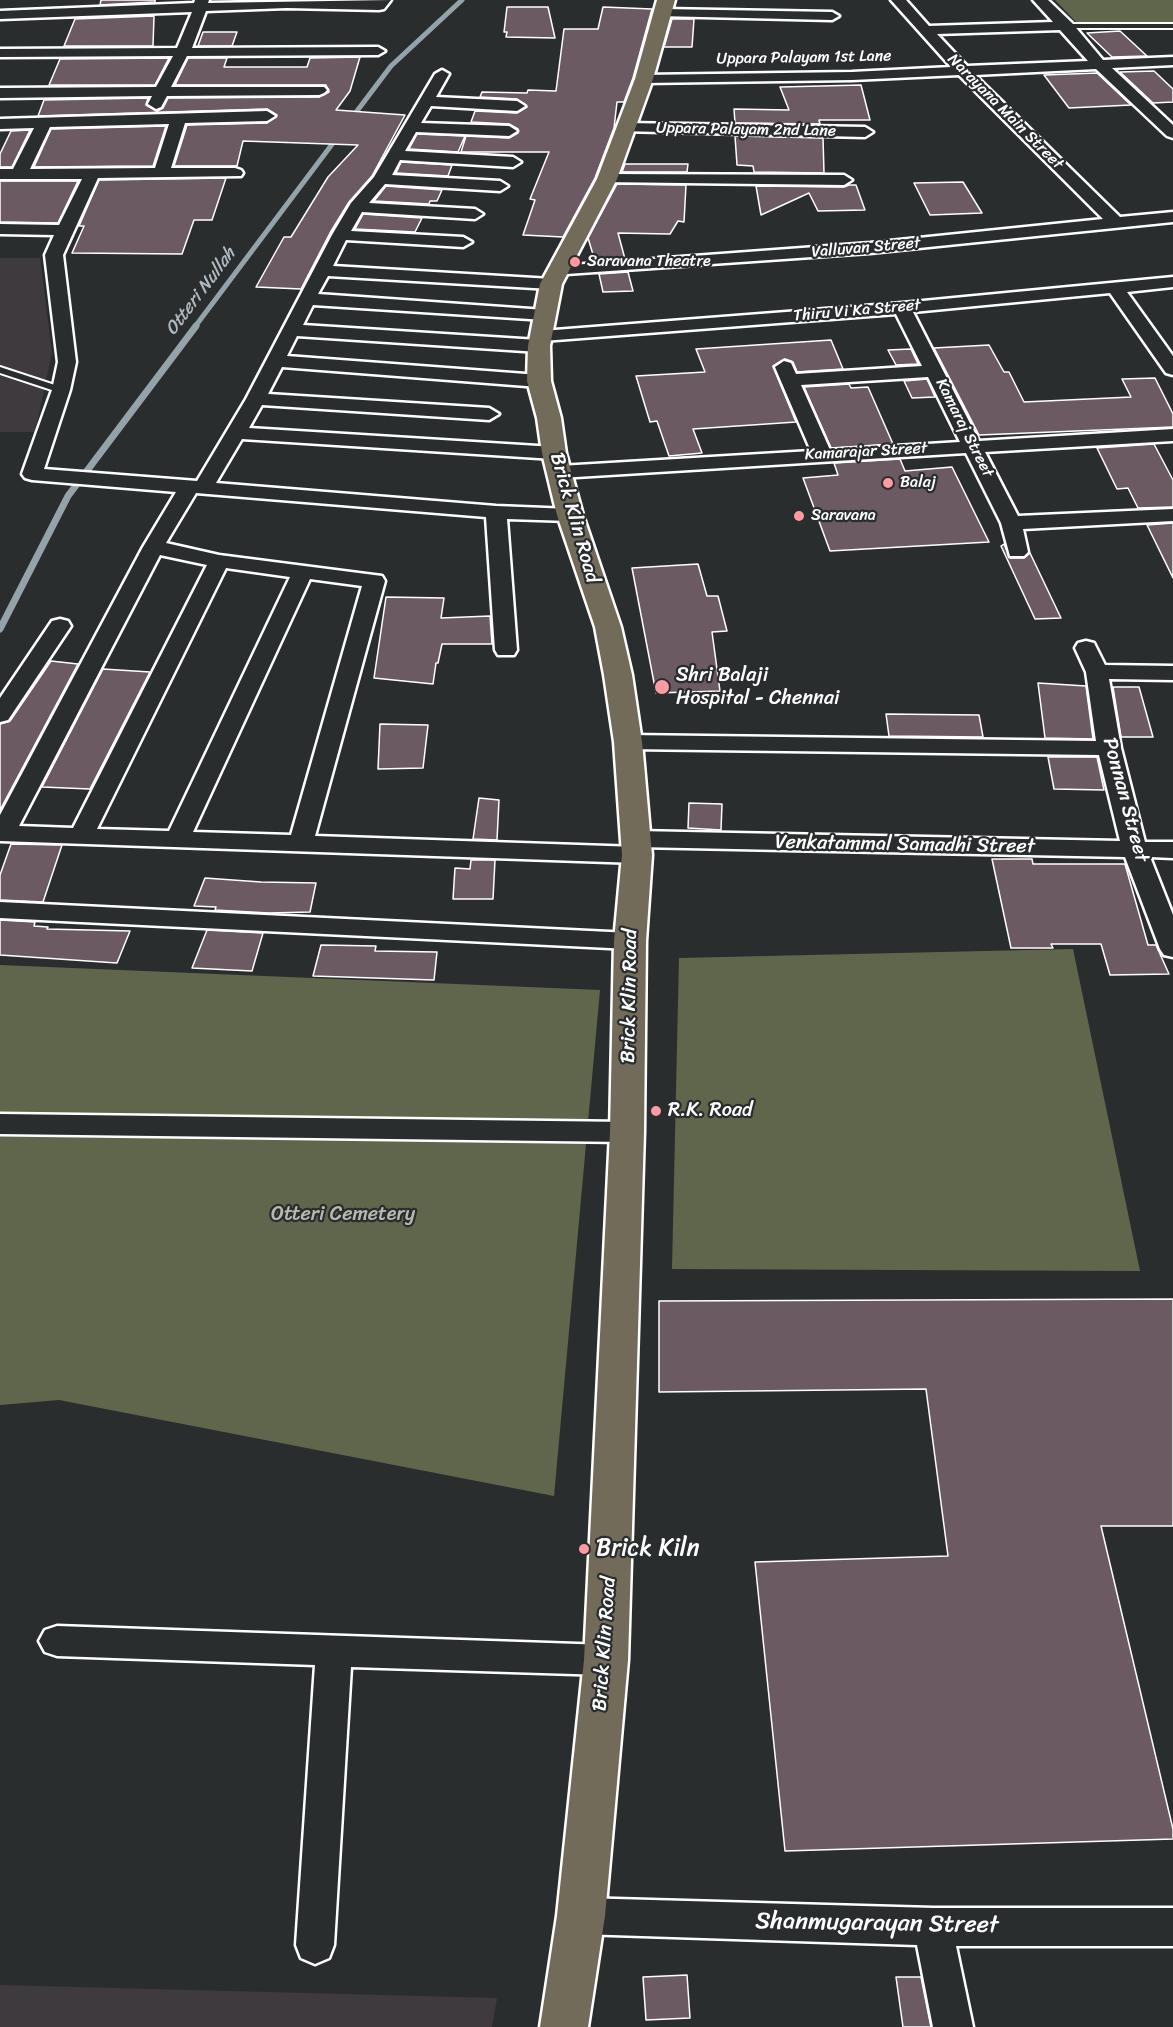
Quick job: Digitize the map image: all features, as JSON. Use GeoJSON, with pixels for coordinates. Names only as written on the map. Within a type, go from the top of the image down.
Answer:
{"type":"FeatureCollection","features":[{"type":"Feature","properties":{"kind":"main road","name":"Brick Klin Road"},"geometry":{"type":"LineString","coordinates":[[564,2027],[581,1916],[606,1660],[627,1132],[630,941],[637,847],[628,742],[608,627],[570,515],[539,381],[547,311],[607,179],[644,79],[664,7]]}},
{"type":"Feature","properties":{"kind":"street"},"geometry":{"type":"LineString","coordinates":[[0,15],[201,3],[310,3],[379,6],[384,0]]}},
{"type":"Feature","properties":{"kind":"street"},"geometry":{"type":"LineString","coordinates":[[664,7],[834,22],[826,0]]}},
{"type":"Feature","properties":{"kind":"street","name":"Narayana Main Street"},"geometry":{"type":"LineString","coordinates":[[898,0],[964,72],[1114,222]]}},
{"type":"Feature","properties":{"kind":"street"},"geometry":{"type":"LineString","coordinates":[[1040,0],[1067,26],[1101,66],[1173,133]]}},
{"type":"Feature","properties":{"kind":"street"},"geometry":{"type":"LineString","coordinates":[[150,119],[161,91],[185,50],[201,3]]}},
{"type":"Feature","properties":{"kind":"street"},"geometry":{"type":"LineString","coordinates":[[924,30],[1067,26]]}},
{"type":"Feature","properties":{"kind":"street"},"geometry":{"type":"LineString","coordinates":[[0,53],[185,50],[378,51]]}},
{"type":"Feature","properties":{"kind":"street","name":"Uppara Palayam 1st Lane"},"geometry":{"type":"LineString","coordinates":[[644,79],[964,72],[1173,61]]}},
{"type":"Feature","properties":{"kind":"street"},"geometry":{"type":"LineString","coordinates":[[1,833],[153,547],[236,433],[256,399],[339,236],[357,207],[381,179],[442,74]]}},
{"type":"Feature","properties":{"kind":"street"},"geometry":{"type":"LineString","coordinates":[[0,93],[319,90]]}},
{"type":"Feature","properties":{"kind":"street"},"geometry":{"type":"LineString","coordinates":[[427,101],[517,106]]}},
{"type":"Feature","properties":{"kind":"street"},"geometry":{"type":"LineString","coordinates":[[0,124],[267,116]]}},
{"type":"Feature","properties":{"kind":"street"},"geometry":{"type":"LineString","coordinates":[[161,174],[178,120]]}},
{"type":"Feature","properties":{"kind":"street"},"geometry":{"type":"LineString","coordinates":[[19,174],[44,123]]}},
{"type":"Feature","properties":{"kind":"street"},"geometry":{"type":"LineString","coordinates":[[411,127],[509,131]]}},
{"type":"Feature","properties":{"kind":"street","name":"Uppara Palayam 2nd Lane"},"geometry":{"type":"LineString","coordinates":[[626,128],[865,132]]}},
{"type":"Feature","properties":{"kind":"street"},"geometry":{"type":"LineString","coordinates":[[395,155],[513,162]]}},
{"type":"Feature","properties":{"kind":"street"},"geometry":{"type":"LineString","coordinates":[[0,174],[235,173]]}},
{"type":"Feature","properties":{"kind":"street"},"geometry":{"type":"LineString","coordinates":[[92,175],[54,255],[67,362],[61,390],[32,474],[495,512],[570,515]]}},
{"type":"Feature","properties":{"kind":"street"},"geometry":{"type":"LineString","coordinates":[[381,179],[500,186]]}},
{"type":"Feature","properties":{"kind":"street"},"geometry":{"type":"LineString","coordinates":[[607,179],[844,180]]}},
{"type":"Feature","properties":{"kind":"street"},"geometry":{"type":"LineString","coordinates":[[357,207],[475,214]]}},
{"type":"Feature","properties":{"kind":"street","name":"Valluvan Street"},"geometry":{"type":"LineString","coordinates":[[547,311],[870,248],[1173,217]]}},
{"type":"Feature","properties":{"kind":"street"},"geometry":{"type":"LineString","coordinates":[[0,230],[65,230]]}},
{"type":"Feature","properties":{"kind":"street"},"geometry":{"type":"LineString","coordinates":[[339,236],[463,242]]}},
{"type":"Feature","properties":{"kind":"street"},"geometry":{"type":"LineString","coordinates":[[321,270],[547,311]]}},
{"type":"Feature","properties":{"kind":"street","name":"Thiru Vi Ka Street"},"geometry":{"type":"LineString","coordinates":[[547,311],[902,308],[1173,282]]}},
{"type":"Feature","properties":{"kind":"street"},"geometry":{"type":"LineString","coordinates":[[1115,288],[1173,369]]}},
{"type":"Feature","properties":{"kind":"street"},"geometry":{"type":"LineString","coordinates":[[307,299],[547,311]]}},
{"type":"Feature","properties":{"kind":"street","name":"Kamaraj Street"},"geometry":{"type":"LineString","coordinates":[[902,308],[1011,523],[1017,552]]}},
{"type":"Feature","properties":{"kind":"street"},"geometry":{"type":"LineString","coordinates":[[291,330],[547,311]]}},
{"type":"Feature","properties":{"kind":"street"},"geometry":{"type":"LineString","coordinates":[[275,362],[539,381]]}},
{"type":"Feature","properties":{"kind":"street"},"geometry":{"type":"LineString","coordinates":[[822,454],[787,374],[935,371]]}},
{"type":"Feature","properties":{"kind":"street"},"geometry":{"type":"LineString","coordinates":[[256,399],[489,414]]}},
{"type":"Feature","properties":{"kind":"street","name":"Kamarajar Street"},"geometry":{"type":"LineString","coordinates":[[236,433],[557,462],[822,454],[1173,435]]}},
{"type":"Feature","properties":{"kind":"street"},"geometry":{"type":"LineString","coordinates":[[495,512],[506,650]]}},
{"type":"Feature","properties":{"kind":"street"},"geometry":{"type":"LineString","coordinates":[[1011,523],[1173,515]]}},
{"type":"Feature","properties":{"kind":"street"},"geometry":{"type":"LineString","coordinates":[[153,547],[219,561],[374,581],[301,843]]}},
{"type":"Feature","properties":{"kind":"street"},"geometry":{"type":"LineString","coordinates":[[81,836],[219,561]]}},
{"type":"Feature","properties":{"kind":"street"},"geometry":{"type":"LineString","coordinates":[[177,840],[303,572]]}},
{"type":"Feature","properties":{"kind":"street"},"geometry":{"type":"LineString","coordinates":[[0,715],[60,626]]}},
{"type":"Feature","properties":{"kind":"street","name":"Ponnan Street"},"geometry":{"type":"LineString","coordinates":[[1086,648],[1097,672],[1109,748],[1135,850],[1173,949]]}},
{"type":"Feature","properties":{"kind":"street"},"geometry":{"type":"LineString","coordinates":[[1097,672],[1173,673]]}},
{"type":"Feature","properties":{"kind":"street"},"geometry":{"type":"LineString","coordinates":[[628,742],[1109,748]]}},
{"type":"Feature","properties":{"kind":"street","name":"Venkatammal Samadhi Street"},"geometry":{"type":"LineString","coordinates":[[1,833],[301,843],[1173,850]]}},
{"type":"Feature","properties":{"kind":"street"},"geometry":{"type":"LineString","coordinates":[[0,910],[630,941]]}},
{"type":"Feature","properties":{"kind":"street"},"geometry":{"type":"LineString","coordinates":[[0,1124],[627,1132]]}},
{"type":"Feature","properties":{"kind":"street"},"geometry":{"type":"LineString","coordinates":[[57,1641],[606,1660]]}},
{"type":"Feature","properties":{"kind":"street"},"geometry":{"type":"LineString","coordinates":[[315,1945],[334,1651]]}},
{"type":"Feature","properties":{"kind":"street","name":"Shanmugarayan Street"},"geometry":{"type":"LineString","coordinates":[[581,1916],[933,1928],[1173,1928]]}},
{"type":"Feature","properties":{"kind":"street"},"geometry":{"type":"LineString","coordinates":[[933,1928],[953,2027]]}},
{"type":"Feature","properties":{"kind":"lane"},"geometry":{"type":"LineString","coordinates":[[1067,26],[1173,26]]}},
{"type":"Feature","properties":{"kind":"lane"},"geometry":{"type":"LineString","coordinates":[[0,370],[61,390]]}},
{"type":"Feature","properties":{"kind":"shaded area"},"geometry":{"type":"Polygon","coordinates":[[[0,258],[40,258],[52,353],[35,432],[0,432],[0,258]]]}},
{"type":"Feature","properties":{"kind":"shaded area"},"geometry":{"type":"Polygon","coordinates":[[[0,1985],[497,1998],[492,2027],[0,2027],[0,1985]]]}},
{"type":"Feature","properties":{"kind":"green space"},"geometry":{"type":"Polygon","coordinates":[[[1055,0],[1173,0],[1173,24],[1076,22],[1055,0]]]}},
{"type":"Feature","properties":{"kind":"green space"},"geometry":{"type":"Polygon","coordinates":[[[1073,949],[1140,1271],[672,1269],[679,958],[1073,949]]]}},
{"type":"Feature","properties":{"kind":"green space","name":"Otteri Cemetery"},"geometry":{"type":"Polygon","coordinates":[[[0,965],[600,990],[554,1496],[59,1400],[0,1405],[0,965]]]}},
{"type":"Feature","properties":{"kind":"building"},"geometry":{"type":"Polygon","coordinates":[[[101,0],[155,0],[155,2],[100,5],[101,0]]]}},
{"type":"Feature","properties":{"kind":"building"},"geometry":{"type":"Polygon","coordinates":[[[507,7],[548,7],[555,38],[506,37],[507,32],[504,32],[507,7]]]}},
{"type":"Feature","properties":{"kind":"building"},"geometry":{"type":"Polygon","coordinates":[[[603,7],[652,9],[633,78],[624,102],[617,102],[614,128],[595,178],[563,237],[523,235],[535,200],[530,199],[549,152],[461,152],[466,136],[509,138],[518,133],[518,129],[509,124],[471,122],[475,111],[517,113],[527,107],[517,99],[480,97],[482,92],[556,91],[564,29],[598,29],[603,7]]]}},
{"type":"Feature","properties":{"kind":"building"},"geometry":{"type":"Polygon","coordinates":[[[154,16],[153,46],[64,46],[75,19],[154,16]]]}},
{"type":"Feature","properties":{"kind":"building"},"geometry":{"type":"Polygon","coordinates":[[[672,19],[694,19],[692,47],[664,47],[672,19]]]}},
{"type":"Feature","properties":{"kind":"building"},"geometry":{"type":"Polygon","coordinates":[[[1120,31],[1147,56],[1112,57],[1087,33],[1120,31]]]}},
{"type":"Feature","properties":{"kind":"building"},"geometry":{"type":"Polygon","coordinates":[[[203,32],[237,32],[232,46],[198,46],[203,32]]]}},
{"type":"Feature","properties":{"kind":"building"},"geometry":{"type":"Polygon","coordinates":[[[360,57],[350,91],[336,110],[405,115],[372,176],[349,202],[330,233],[301,289],[256,287],[284,237],[291,237],[328,177],[358,145],[243,141],[237,166],[174,166],[187,125],[267,123],[277,115],[267,109],[38,116],[44,100],[148,98],[146,105],[157,111],[163,108],[168,98],[319,97],[329,92],[326,85],[175,85],[188,58],[227,58],[224,67],[307,67],[310,58],[360,57]]]}},
{"type":"Feature","properties":{"kind":"building"},"geometry":{"type":"Polygon","coordinates":[[[169,58],[155,85],[49,85],[60,59],[169,58]]]}},
{"type":"Feature","properties":{"kind":"building"},"geometry":{"type":"Polygon","coordinates":[[[1154,71],[1173,89],[1173,102],[1153,103],[1120,72],[1154,71]]]}},
{"type":"Feature","properties":{"kind":"building"},"geometry":{"type":"Polygon","coordinates":[[[1097,73],[1131,105],[1069,108],[1044,75],[1097,73]]]}},
{"type":"Feature","properties":{"kind":"building"},"geometry":{"type":"Polygon","coordinates":[[[861,85],[870,120],[819,120],[820,124],[735,123],[734,109],[789,110],[780,87],[861,85]]]}},
{"type":"Feature","properties":{"kind":"building"},"geometry":{"type":"Polygon","coordinates":[[[166,126],[153,166],[34,167],[51,129],[166,126]]]}},
{"type":"Feature","properties":{"kind":"building"},"geometry":{"type":"Polygon","coordinates":[[[30,130],[12,167],[0,167],[0,154],[11,131],[30,130]]]}},
{"type":"Feature","properties":{"kind":"building"},"geometry":{"type":"Polygon","coordinates":[[[417,134],[465,136],[458,152],[409,149],[417,134]]]}},
{"type":"Feature","properties":{"kind":"building"},"geometry":{"type":"Polygon","coordinates":[[[735,136],[823,138],[824,173],[754,172],[753,166],[737,165],[735,136]]]}},
{"type":"Feature","properties":{"kind":"building"},"geometry":{"type":"Polygon","coordinates":[[[401,162],[452,165],[448,176],[396,173],[401,162]]]}},
{"type":"Feature","properties":{"kind":"building"},"geometry":{"type":"Polygon","coordinates":[[[625,164],[688,164],[687,172],[622,172],[625,164]]]}},
{"type":"Feature","properties":{"kind":"building"},"geometry":{"type":"Polygon","coordinates":[[[226,178],[212,220],[194,220],[182,254],[72,253],[84,226],[79,226],[99,180],[226,178]]]}},
{"type":"Feature","properties":{"kind":"building"},"geometry":{"type":"Polygon","coordinates":[[[0,181],[78,181],[58,223],[0,222],[0,181]]]}},
{"type":"Feature","properties":{"kind":"building"},"geometry":{"type":"Polygon","coordinates":[[[963,182],[982,213],[930,215],[914,183],[963,182]]]}},
{"type":"Feature","properties":{"kind":"building"},"geometry":{"type":"Polygon","coordinates":[[[617,184],[686,185],[684,222],[678,221],[670,234],[618,233],[625,259],[595,261],[588,238],[617,184]]]}},
{"type":"Feature","properties":{"kind":"building"},"geometry":{"type":"Polygon","coordinates":[[[856,185],[865,210],[818,211],[809,193],[761,215],[756,186],[844,187],[856,185]]]}},
{"type":"Feature","properties":{"kind":"building"},"geometry":{"type":"Polygon","coordinates":[[[386,186],[442,190],[437,201],[430,201],[429,204],[374,201],[386,186]]]}},
{"type":"Feature","properties":{"kind":"building"},"geometry":{"type":"Polygon","coordinates":[[[363,214],[422,218],[415,232],[355,229],[363,214]]]}},
{"type":"Feature","properties":{"kind":"building"},"geometry":{"type":"Polygon","coordinates":[[[628,272],[633,291],[603,292],[599,274],[628,272]]]}},
{"type":"Feature","properties":{"kind":"building"},"geometry":{"type":"Polygon","coordinates":[[[831,340],[843,369],[797,372],[793,362],[785,359],[773,366],[796,422],[693,429],[702,453],[669,456],[657,421],[650,422],[636,376],[705,372],[696,349],[831,340]]]}},
{"type":"Feature","properties":{"kind":"building"},"geometry":{"type":"Polygon","coordinates":[[[989,345],[1004,372],[1009,372],[1024,402],[1131,397],[1122,379],[1155,378],[1173,414],[1173,427],[979,435],[934,348],[989,345]]]}},
{"type":"Feature","properties":{"kind":"building"},"geometry":{"type":"Polygon","coordinates":[[[911,349],[918,364],[896,365],[888,350],[911,349]]]}},
{"type":"Feature","properties":{"kind":"building"},"geometry":{"type":"Polygon","coordinates":[[[927,379],[935,397],[912,398],[904,381],[927,379]]]}},
{"type":"Feature","properties":{"kind":"building"},"geometry":{"type":"Polygon","coordinates":[[[849,384],[851,388],[868,387],[893,444],[831,448],[804,387],[849,384]]]}},
{"type":"Feature","properties":{"kind":"building"},"geometry":{"type":"Polygon","coordinates":[[[1154,444],[1173,480],[1173,507],[1138,508],[1128,488],[1117,489],[1097,448],[1154,444]]]}},
{"type":"Feature","properties":{"kind":"building"},"geometry":{"type":"Polygon","coordinates":[[[900,459],[905,471],[952,467],[989,542],[830,551],[803,478],[838,475],[834,463],[900,459]]]}},
{"type":"Feature","properties":{"kind":"building"},"geometry":{"type":"Polygon","coordinates":[[[1173,523],[1173,578],[1147,525],[1173,523]]]}},
{"type":"Feature","properties":{"kind":"building"},"geometry":{"type":"Polygon","coordinates":[[[1004,544],[1010,558],[1024,558],[1030,553],[1061,618],[1035,619],[1001,546],[1004,544]]]}},
{"type":"Feature","properties":{"kind":"building"},"geometry":{"type":"Polygon","coordinates":[[[698,564],[707,596],[718,596],[727,631],[712,632],[720,691],[656,693],[632,568],[698,564]]]}},
{"type":"Feature","properties":{"kind":"building"},"geometry":{"type":"Polygon","coordinates":[[[386,597],[444,598],[441,618],[490,616],[492,644],[442,644],[433,684],[374,678],[386,597]]]}},
{"type":"Feature","properties":{"kind":"building"},"geometry":{"type":"Polygon","coordinates":[[[51,661],[78,664],[0,810],[0,724],[10,721],[51,661]]]}},
{"type":"Feature","properties":{"kind":"building"},"geometry":{"type":"Polygon","coordinates":[[[103,669],[150,672],[90,789],[42,787],[103,669]]]}},
{"type":"Feature","properties":{"kind":"building"},"geometry":{"type":"Polygon","coordinates":[[[1038,683],[1086,686],[1093,739],[1045,738],[1038,683]]]}},
{"type":"Feature","properties":{"kind":"building"},"geometry":{"type":"Polygon","coordinates":[[[1113,687],[1139,687],[1153,737],[1121,737],[1113,687]]]}},
{"type":"Feature","properties":{"kind":"building"},"geometry":{"type":"Polygon","coordinates":[[[886,714],[979,715],[983,737],[889,736],[886,714]]]}},
{"type":"Feature","properties":{"kind":"building"},"geometry":{"type":"Polygon","coordinates":[[[380,724],[428,725],[423,768],[378,769],[380,724]]]}},
{"type":"Feature","properties":{"kind":"building"},"geometry":{"type":"Polygon","coordinates":[[[1048,757],[1097,757],[1104,790],[1054,789],[1048,757]]]}},
{"type":"Feature","properties":{"kind":"building"},"geometry":{"type":"Polygon","coordinates":[[[479,798],[499,800],[497,840],[473,839],[479,798]]]}},
{"type":"Feature","properties":{"kind":"building"},"geometry":{"type":"Polygon","coordinates":[[[689,803],[722,804],[721,830],[688,828],[689,803]]]}},
{"type":"Feature","properties":{"kind":"building"},"geometry":{"type":"Polygon","coordinates":[[[11,844],[62,845],[43,902],[0,900],[0,875],[11,844]]]}},
{"type":"Feature","properties":{"kind":"building"},"geometry":{"type":"Polygon","coordinates":[[[992,859],[1032,859],[1033,864],[1125,864],[1148,945],[1156,945],[1169,974],[1110,975],[1101,944],[1051,944],[1053,948],[1011,948],[992,859]]]}},
{"type":"Feature","properties":{"kind":"building"},"geometry":{"type":"Polygon","coordinates":[[[471,860],[495,860],[493,899],[453,899],[455,868],[470,869],[471,860]]]}},
{"type":"Feature","properties":{"kind":"building"},"geometry":{"type":"Polygon","coordinates":[[[205,878],[316,883],[310,912],[269,913],[215,910],[216,907],[194,906],[205,878]]]}},
{"type":"Feature","properties":{"kind":"building"},"geometry":{"type":"Polygon","coordinates":[[[0,920],[35,922],[34,926],[48,927],[47,929],[130,931],[117,963],[0,955],[0,920]]]}},
{"type":"Feature","properties":{"kind":"building"},"geometry":{"type":"Polygon","coordinates":[[[207,930],[263,933],[252,971],[192,968],[207,930]]]}},
{"type":"Feature","properties":{"kind":"building"},"geometry":{"type":"Polygon","coordinates":[[[321,945],[376,946],[375,951],[437,952],[434,980],[313,976],[321,945]]]}},
{"type":"Feature","properties":{"kind":"building"},"geometry":{"type":"Polygon","coordinates":[[[1173,1299],[1173,1526],[1101,1526],[1173,1829],[1173,1839],[785,1851],[755,1562],[948,1556],[926,1389],[659,1392],[659,1301],[1173,1299]]]}},
{"type":"Feature","properties":{"kind":"building"},"geometry":{"type":"Polygon","coordinates":[[[687,1975],[690,2018],[646,2020],[643,1977],[687,1975]]]}},
{"type":"Feature","properties":{"kind":"building"},"geometry":{"type":"Polygon","coordinates":[[[896,1977],[921,1977],[931,2027],[903,2027],[896,1977]]]}},
{"type":"Feature","properties":{"kind":"waterway","name":"Otteri Nullah"},"geometry":{"type":"LineString","coordinates":[[351,119],[391,66],[462,0]]}},
{"type":"Feature","properties":{"kind":"waterway","name":"Otteri Nullah"},"geometry":{"type":"LineString","coordinates":[[194,328],[339,135]]}},
{"type":"Feature","properties":{"kind":"waterway","name":"Otteri Nullah"},"geometry":{"type":"LineString","coordinates":[[0,629],[68,496],[196,326]]}},
{"type":"Feature","properties":{"kind":"place","name":"Saravana Theatre"},"geometry":{"type":"Point","coordinates":[575,262]}},
{"type":"Feature","properties":{"kind":"place","name":"Balaj"},"geometry":{"type":"Point","coordinates":[888,483]}},
{"type":"Feature","properties":{"kind":"place","name":"Saravana"},"geometry":{"type":"Point","coordinates":[799,516]}},
{"type":"Feature","properties":{"kind":"place","name":"Shri Balaji Hospital - Chennai"},"geometry":{"type":"Point","coordinates":[662,687]}},
{"type":"Feature","properties":{"kind":"place","name":"R.K. Road"},"geometry":{"type":"Point","coordinates":[656,1111]}},
{"type":"Feature","properties":{"kind":"place","name":"Brick Kiln"},"geometry":{"type":"Point","coordinates":[584,1549]}}]}
